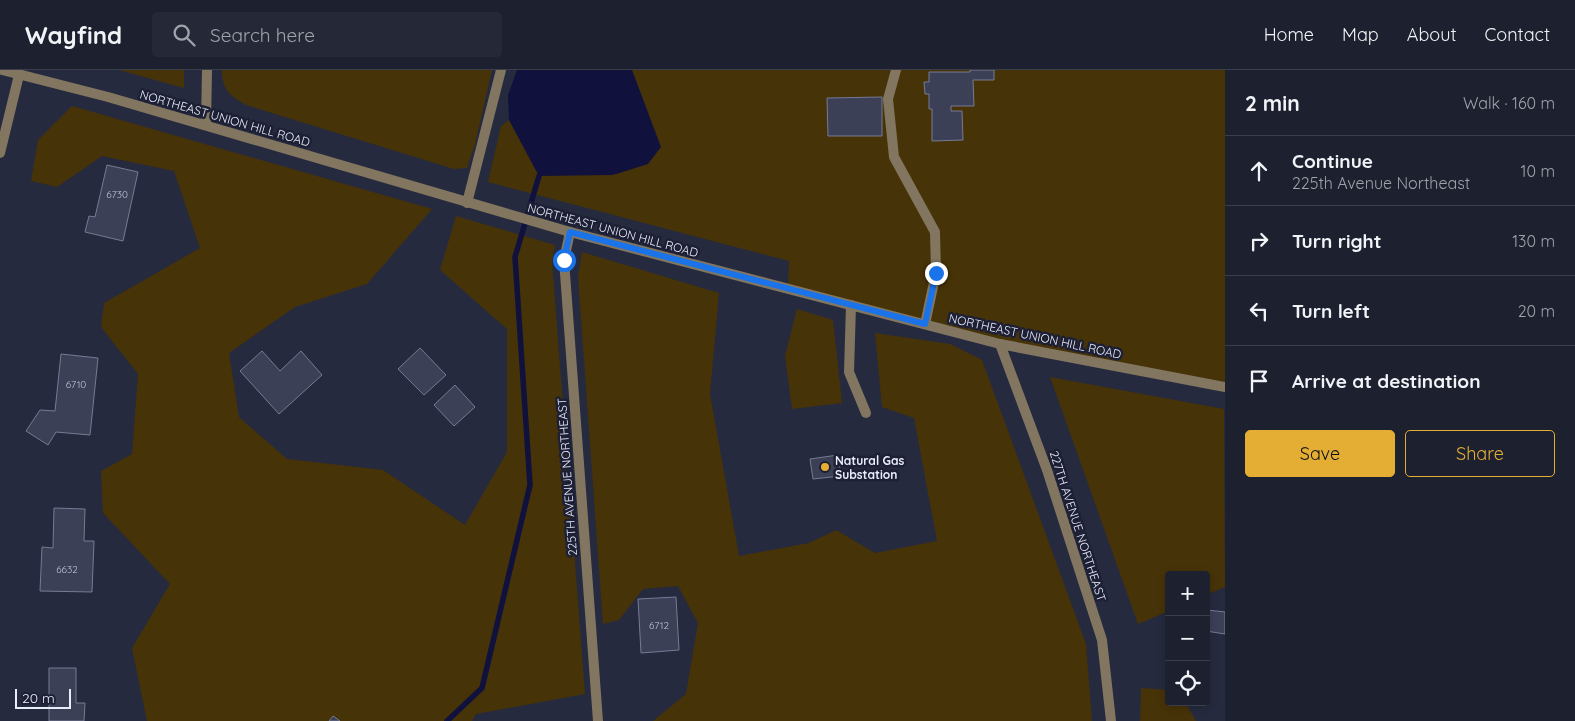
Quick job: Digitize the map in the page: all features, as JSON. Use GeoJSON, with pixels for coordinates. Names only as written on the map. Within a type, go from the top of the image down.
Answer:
{"type":"FeatureCollection","features":[{"type":"Feature","properties":{"kind":"street","name":"NORTHEAST UNION HILL ROAD"},"geometry":{"type":"LineString","coordinates":[[2,70],[108,97],[570,232],[1000,344],[1225,388]]}},
{"type":"Feature","properties":{"kind":"street"},"geometry":{"type":"LineString","coordinates":[[206,125],[207,70]]}},
{"type":"Feature","properties":{"kind":"street"},"geometry":{"type":"LineString","coordinates":[[467,203],[501,70]]}},
{"type":"Feature","properties":{"kind":"street"},"geometry":{"type":"LineString","coordinates":[[896,70],[888,99],[894,157],[935,232],[936,273],[925,324]]}},
{"type":"Feature","properties":{"kind":"street"},"geometry":{"type":"LineString","coordinates":[[0,152],[19,75]]}},
{"type":"Feature","properties":{"kind":"street","name":"225TH AVENUE NORTHEAST"},"geometry":{"type":"LineString","coordinates":[[570,232],[564,260],[598,721]]}},
{"type":"Feature","properties":{"kind":"street"},"geometry":{"type":"LineString","coordinates":[[851,305],[849,372],[866,413]]}},
{"type":"Feature","properties":{"kind":"street","name":"227TH AVENUE NORTHEAST"},"geometry":{"type":"LineString","coordinates":[[1000,344],[1047,470],[1102,640],[1111,721]]}},
{"type":"Feature","properties":{"kind":"shaded area"},"geometry":{"type":"Polygon","coordinates":[[[119,70],[184,70],[184,88],[119,70]]]}},
{"type":"Feature","properties":{"kind":"shaded area"},"geometry":{"type":"Polygon","coordinates":[[[222,70],[492,70],[475,144],[467,168],[454,169],[246,105],[228,92],[222,77],[222,70]]]}},
{"type":"Feature","properties":{"kind":"shaded area"},"geometry":{"type":"Polygon","coordinates":[[[517,70],[632,70],[661,147],[648,164],[613,175],[539,176],[509,120],[508,95],[517,70]]]}},
{"type":"Feature","properties":{"kind":"shaded area"},"geometry":{"type":"Polygon","coordinates":[[[632,70],[1225,70],[1225,387],[1000,344],[788,289],[789,261],[488,182],[501,126],[509,120],[539,176],[640,92],[632,70]]]}},
{"type":"Feature","properties":{"kind":"shaded area"},"geometry":{"type":"Polygon","coordinates":[[[72,106],[432,209],[367,284],[295,307],[229,353],[239,417],[287,459],[383,470],[465,525],[507,452],[507,329],[440,270],[456,216],[555,245],[552,262],[585,694],[476,714],[472,721],[147,721],[132,648],[170,584],[103,513],[101,471],[132,454],[138,374],[101,327],[104,303],[200,248],[174,171],[102,156],[57,187],[31,181],[38,140],[72,106]]]}},
{"type":"Feature","properties":{"kind":"shaded area"},"geometry":{"type":"Polygon","coordinates":[[[582,252],[719,293],[710,394],[739,556],[809,543],[836,530],[875,553],[937,541],[914,418],[882,407],[875,333],[950,344],[982,360],[1086,644],[1092,721],[653,721],[686,694],[698,623],[678,586],[643,589],[619,620],[603,624],[578,277],[582,252]]]}},
{"type":"Feature","properties":{"kind":"shaded area"},"geometry":{"type":"Polygon","coordinates":[[[797,309],[833,320],[842,403],[792,409],[785,356],[797,309]]]}},
{"type":"Feature","properties":{"kind":"shaded area"},"geometry":{"type":"Polygon","coordinates":[[[1050,377],[1224,409],[1225,587],[1210,593],[1210,571],[1165,571],[1165,613],[1138,624],[1050,377]]]}},
{"type":"Feature","properties":{"kind":"shaded area"},"geometry":{"type":"Polygon","coordinates":[[[1141,688],[1165,690],[1165,706],[1187,706],[1196,721],[1140,721],[1141,688]]]}},
{"type":"Feature","properties":{"kind":"building"},"geometry":{"type":"Polygon","coordinates":[[[970,70],[994,70],[994,80],[973,80],[974,106],[951,106],[951,111],[962,111],[963,140],[932,141],[932,109],[929,109],[929,94],[925,94],[924,82],[929,82],[929,72],[970,72],[970,70]]]}},
{"type":"Feature","properties":{"kind":"building"},"geometry":{"type":"Polygon","coordinates":[[[882,97],[882,136],[828,136],[827,98],[882,97]]]}},
{"type":"Feature","properties":{"kind":"building"},"geometry":{"type":"Polygon","coordinates":[[[107,165],[138,172],[123,241],[85,232],[89,216],[95,217],[107,165]]]}},
{"type":"Feature","properties":{"kind":"building"},"geometry":{"type":"Polygon","coordinates":[[[420,348],[446,375],[424,395],[398,369],[420,348]]]}},
{"type":"Feature","properties":{"kind":"building"},"geometry":{"type":"Polygon","coordinates":[[[262,351],[280,371],[301,351],[322,375],[279,414],[240,371],[262,351]]]}},
{"type":"Feature","properties":{"kind":"building"},"geometry":{"type":"Polygon","coordinates":[[[61,354],[98,358],[90,435],[56,432],[48,445],[26,431],[40,410],[55,411],[61,354]]]}},
{"type":"Feature","properties":{"kind":"building"},"geometry":{"type":"Polygon","coordinates":[[[455,385],[475,407],[454,426],[434,405],[455,385]]]}},
{"type":"Feature","properties":{"kind":"building","name":"Natural Gas Substation"},"geometry":{"type":"Polygon","coordinates":[[[838,455],[841,476],[813,479],[810,459],[838,455]]]}},
{"type":"Feature","properties":{"kind":"building"},"geometry":{"type":"Polygon","coordinates":[[[54,508],[85,509],[84,541],[94,541],[92,592],[40,591],[42,547],[53,548],[54,508]]]}},
{"type":"Feature","properties":{"kind":"building"},"geometry":{"type":"Polygon","coordinates":[[[676,597],[679,650],[641,653],[638,599],[676,597]]]}},
{"type":"Feature","properties":{"kind":"building"},"geometry":{"type":"Polygon","coordinates":[[[1210,610],[1225,612],[1225,634],[1210,632],[1210,610]]]}},
{"type":"Feature","properties":{"kind":"building"},"geometry":{"type":"Polygon","coordinates":[[[49,668],[76,668],[76,703],[85,703],[84,721],[49,721],[49,668]]]}},
{"type":"Feature","properties":{"kind":"building"},"geometry":{"type":"Polygon","coordinates":[[[333,716],[340,721],[329,721],[333,716]]]}},
{"type":"Feature","properties":{"kind":"waterway"},"geometry":{"type":"LineString","coordinates":[[447,721],[482,688],[530,485],[515,257],[539,176]]}},
{"type":"Feature","properties":{"kind":"place","name":"Natural Gas Substation"},"geometry":{"type":"Point","coordinates":[825,467]}},
{"type":"Feature","properties":{"kind":"route"},"geometry":{"type":"LineString","coordinates":[[564,260],[570,232],[925,324],[936,273]]}}]}
